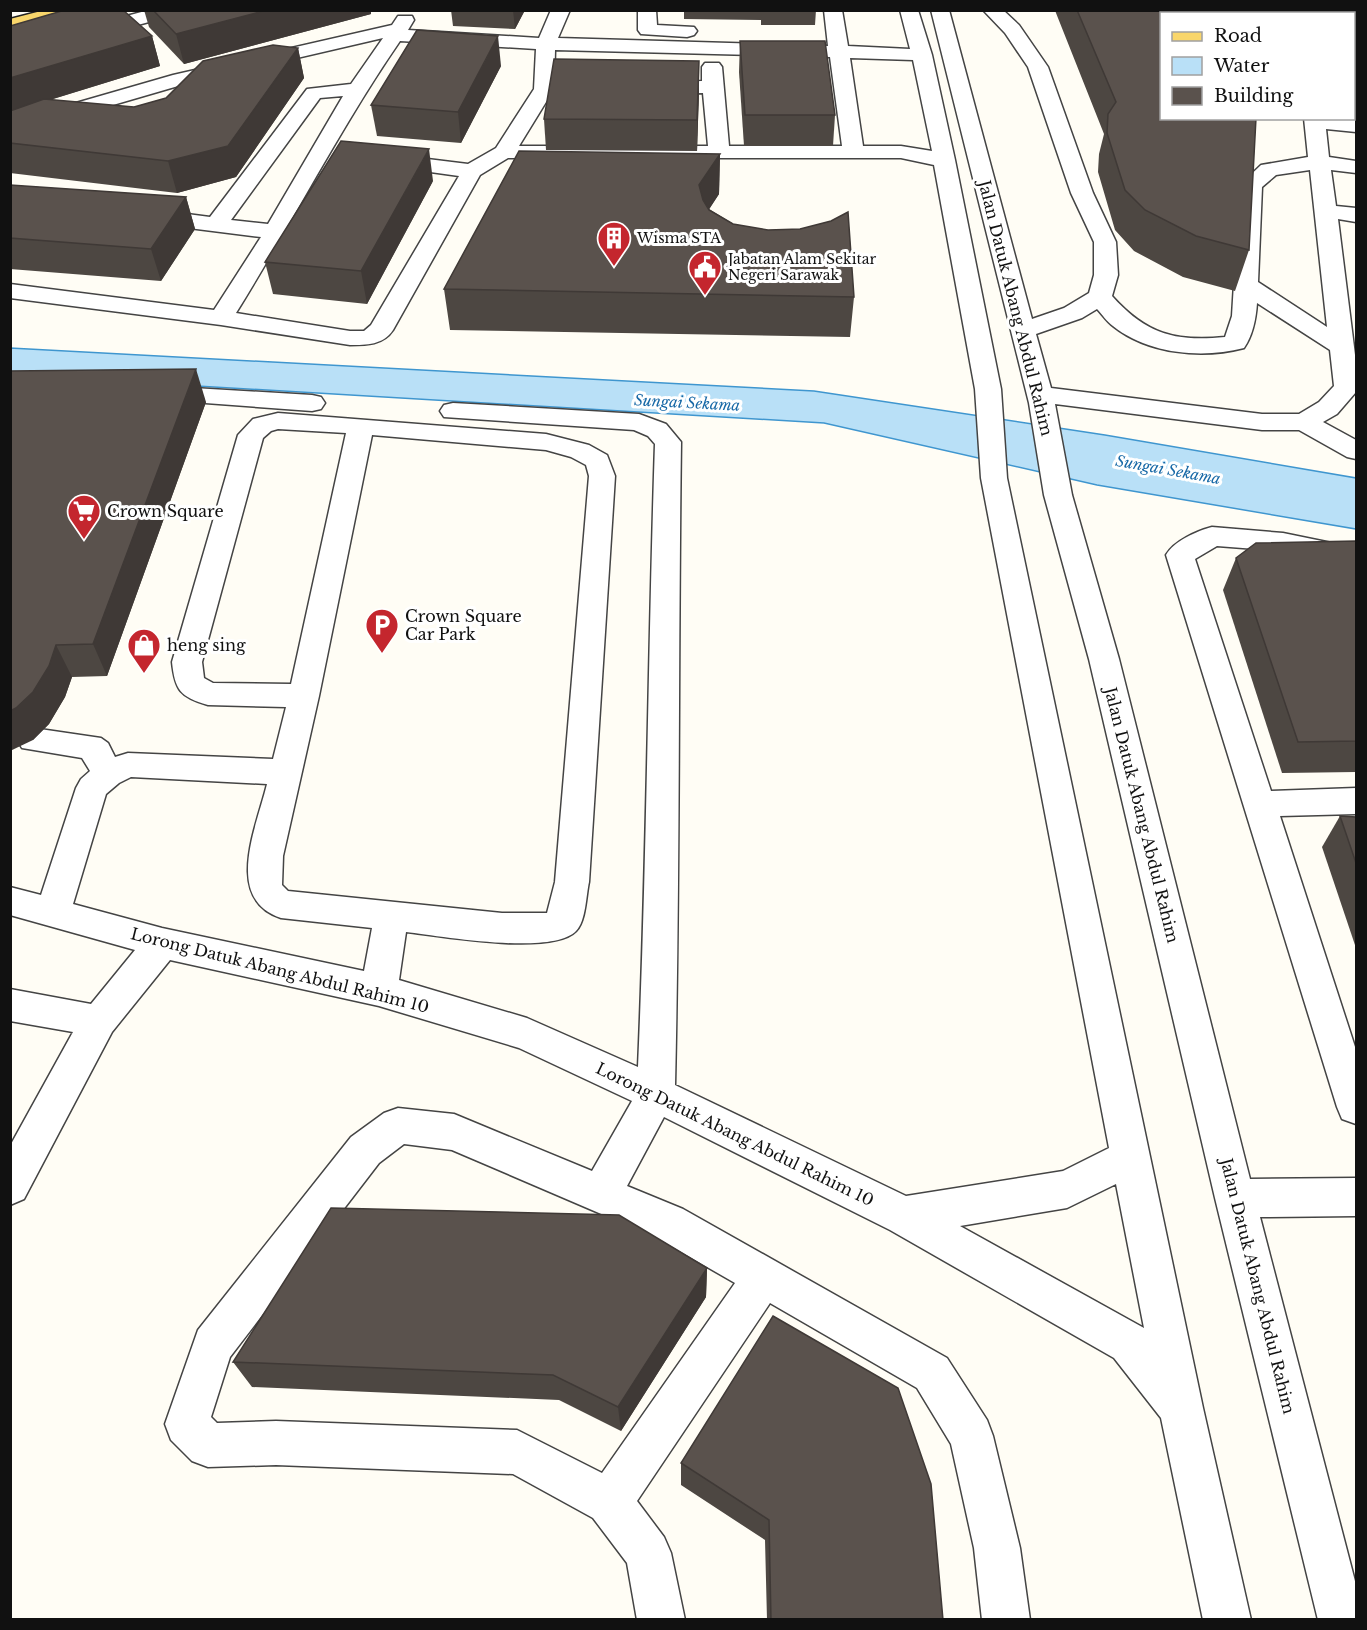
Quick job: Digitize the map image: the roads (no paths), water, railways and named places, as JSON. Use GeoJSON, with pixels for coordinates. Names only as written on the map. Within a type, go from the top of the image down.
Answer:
{"type":"FeatureCollection","features":[{"type":"Feature","properties":{"kind":"main road"},"geometry":{"type":"LineString","coordinates":[[10,25],[70,10]]}},
{"type":"Feature","properties":{"kind":"street"},"geometry":{"type":"LineString","coordinates":[[10,53],[172,10]]}},
{"type":"Feature","properties":{"kind":"street"},"geometry":{"type":"LineString","coordinates":[[221,318],[275,232],[357,89],[411,10]]}},
{"type":"Feature","properties":{"kind":"street"},"geometry":{"type":"LineString","coordinates":[[10,291],[221,318],[350,338],[369,338],[381,330],[472,171],[504,152],[544,89],[546,44],[561,10]]}},
{"type":"Feature","properties":{"kind":"street"},"geometry":{"type":"LineString","coordinates":[[647,10],[648,30],[711,40],[922,55]]}},
{"type":"Feature","properties":{"kind":"street"},"geometry":{"type":"LineString","coordinates":[[833,10],[853,152]]}},
{"type":"Feature","properties":{"kind":"street"},"geometry":{"type":"LineString","coordinates":[[909,10],[922,55],[944,159],[988,389],[994,478],[1181,1408],[1227,1620]]}},
{"type":"Feature","properties":{"kind":"street","name":"Jalan Datuk Abang Abdul Rahim"},"geometry":{"type":"LineString","coordinates":[[940,10],[1041,398],[1058,495],[1104,659],[1235,1198],[1342,1620]]}},
{"type":"Feature","properties":{"kind":"street"},"geometry":{"type":"LineString","coordinates":[[992,10],[1014,20],[1038,67],[1082,193],[1105,242],[1106,274],[1100,297],[1073,313],[1023,330]]}},
{"type":"Feature","properties":{"kind":"street"},"geometry":{"type":"LineString","coordinates":[[125,21],[141,38]]}},
{"type":"Feature","properties":{"kind":"street"},"geometry":{"type":"LineString","coordinates":[[813,30],[836,30]]}},
{"type":"Feature","properties":{"kind":"street"},"geometry":{"type":"LineString","coordinates":[[10,129],[180,79],[398,32],[546,44],[711,40]]}},
{"type":"Feature","properties":{"kind":"street"},"geometry":{"type":"LineString","coordinates":[[711,40],[712,87],[719,152]]}},
{"type":"Feature","properties":{"kind":"street"},"geometry":{"type":"LineString","coordinates":[[164,62],[180,79]]}},
{"type":"Feature","properties":{"kind":"street"},"geometry":{"type":"LineString","coordinates":[[640,88],[712,87]]}},
{"type":"Feature","properties":{"kind":"street"},"geometry":{"type":"LineString","coordinates":[[216,225],[314,93],[357,89]]}},
{"type":"Feature","properties":{"kind":"street"},"geometry":{"type":"LineString","coordinates":[[544,89],[568,89]]}},
{"type":"Feature","properties":{"kind":"street"},"geometry":{"type":"LineString","coordinates":[[1304,422],[1328,408],[1347,387],[1314,120],[1356,126]]}},
{"type":"Feature","properties":{"kind":"street"},"geometry":{"type":"LineString","coordinates":[[321,152],[344,155]]}},
{"type":"Feature","properties":{"kind":"street"},"geometry":{"type":"LineString","coordinates":[[504,152],[901,152],[944,159]]}},
{"type":"Feature","properties":{"kind":"street"},"geometry":{"type":"LineString","coordinates":[[368,158],[472,171]]}},
{"type":"Feature","properties":{"kind":"street"},"geometry":{"type":"LineString","coordinates":[[1100,297],[1121,321],[1153,339],[1197,347],[1235,343],[1244,316],[1251,185],[1269,170],[1319,162],[1356,167]]}},
{"type":"Feature","properties":{"kind":"street"},"geometry":{"type":"LineString","coordinates":[[1325,211],[1356,215]]}},
{"type":"Feature","properties":{"kind":"street"},"geometry":{"type":"LineString","coordinates":[[125,213],[275,232]]}},
{"type":"Feature","properties":{"kind":"street"},"geometry":{"type":"LineString","coordinates":[[1331,253],[1356,259]]}},
{"type":"Feature","properties":{"kind":"street"},"geometry":{"type":"LineString","coordinates":[[1246,286],[1342,347]]}},
{"type":"Feature","properties":{"kind":"street"},"geometry":{"type":"LineString","coordinates":[[141,393],[639,422],[657,430],[668,442],[663,671],[662,904],[656,1094],[601,1194]]}},
{"type":"Feature","properties":{"kind":"street"},"geometry":{"type":"LineString","coordinates":[[1041,398],[1262,422],[1304,422],[1356,451]]}},
{"type":"Feature","properties":{"kind":"street"},"geometry":{"type":"LineString","coordinates":[[304,696],[208,694],[190,684],[186,662],[251,435],[262,425],[278,421],[361,426],[546,442],[580,450],[597,461],[602,476],[572,882],[564,921],[551,928],[502,928],[281,904],[269,896],[264,882],[266,856],[304,696],[361,426]]}},
{"type":"Feature","properties":{"kind":"street"},"geometry":{"type":"LineString","coordinates":[[1356,558],[1283,542],[1212,536],[1180,555],[1356,1107]]}},
{"type":"Feature","properties":{"kind":"street"},"geometry":{"type":"LineString","coordinates":[[33,740],[90,747],[97,752],[108,774]]}},
{"type":"Feature","properties":{"kind":"street"},"geometry":{"type":"LineString","coordinates":[[53,912],[93,788],[108,774],[128,765],[287,772]]}},
{"type":"Feature","properties":{"kind":"street"},"geometry":{"type":"LineString","coordinates":[[1259,804],[1356,801]]}},
{"type":"Feature","properties":{"kind":"street","name":"Lorong Datuk Abang Abdul Rahim 10"},"geometry":{"type":"LineString","coordinates":[[10,900],[162,943],[379,990],[527,1034],[656,1094],[904,1216],[1129,1343],[1181,1408]]}},
{"type":"Feature","properties":{"kind":"street"},"geometry":{"type":"LineString","coordinates":[[379,990],[391,917]]}},
{"type":"Feature","properties":{"kind":"street"},"geometry":{"type":"LineString","coordinates":[[10,1186],[99,1021],[162,943]]}},
{"type":"Feature","properties":{"kind":"street"},"geometry":{"type":"LineString","coordinates":[[10,1005],[99,1021]]}},
{"type":"Feature","properties":{"kind":"street"},"geometry":{"type":"LineString","coordinates":[[660,1620],[648,1553],[609,1502],[517,1452],[276,1443],[208,1445],[187,1424],[213,1345],[365,1150],[398,1126],[454,1132],[669,1222],[932,1373],[971,1436],[997,1548],[1006,1620]]}},
{"type":"Feature","properties":{"kind":"street"},"geometry":{"type":"LineString","coordinates":[[904,1216],[1067,1189],[1132,1156]]}},
{"type":"Feature","properties":{"kind":"street"},"geometry":{"type":"LineString","coordinates":[[1235,1198],[1356,1197]]}},
{"type":"Feature","properties":{"kind":"street"},"geometry":{"type":"LineString","coordinates":[[609,1502],[764,1276]]}},
{"type":"Feature","properties":{"kind":"water","name":"Sungai Sekama"},"geometry":{"type":"Polygon","coordinates":[[[10,348],[814,391],[1105,435],[1356,478],[1356,529],[1097,485],[824,423],[11,375],[10,348]]]}},
{"type":"Feature","properties":{"kind":"place","name":"Wisma STA"},"geometry":{"type":"Point","coordinates":[614,267]}},
{"type":"Feature","properties":{"kind":"place","name":"Jabatan Alam Sekitar Negeri Sarawak"},"geometry":{"type":"Point","coordinates":[705,296]}},
{"type":"Feature","properties":{"kind":"place","name":"Crown Square"},"geometry":{"type":"Point","coordinates":[84,540]}},
{"type":"Feature","properties":{"kind":"place","name":"Crown Square Car Park"},"geometry":{"type":"Point","coordinates":[382,654]}},
{"type":"Feature","properties":{"kind":"place","name":"heng sing"},"geometry":{"type":"Point","coordinates":[144,674]}}]}
